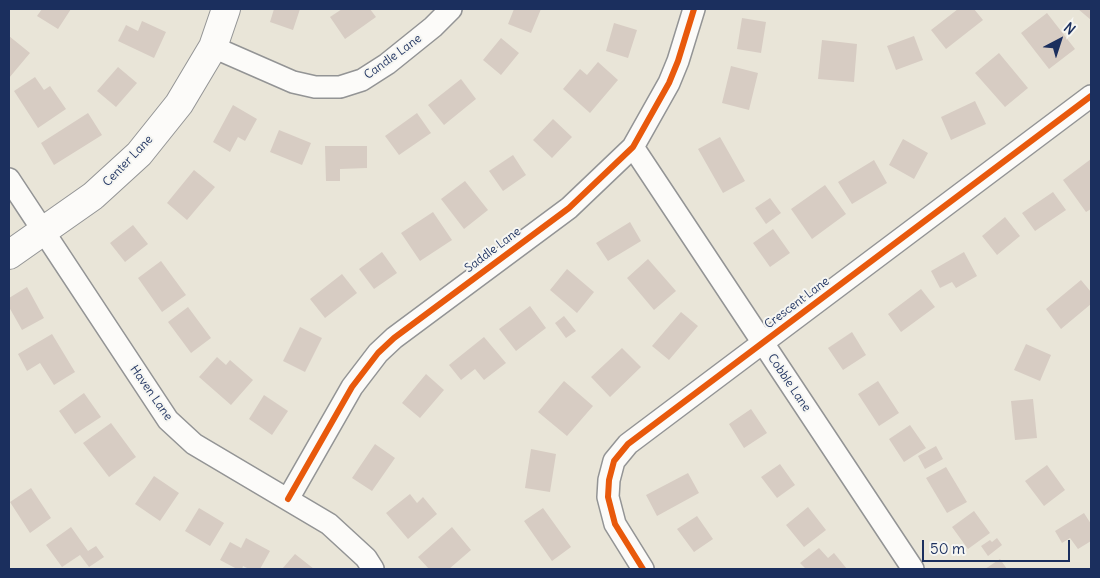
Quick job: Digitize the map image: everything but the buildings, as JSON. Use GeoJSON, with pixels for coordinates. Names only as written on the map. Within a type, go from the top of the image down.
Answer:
{"type":"FeatureCollection","features":[{"type":"Feature","properties":{"kind":"street","name":"Center Lane"},"geometry":{"type":"LineString","coordinates":[[9,255],[94,196],[138,154],[179,104],[213,46],[226,9]]}},
{"type":"Feature","properties":{"kind":"street","name":"Candle Lane"},"geometry":{"type":"LineString","coordinates":[[213,46],[293,82],[315,88],[340,87],[362,80],[387,64],[434,27],[451,9]]}},
{"type":"Feature","properties":{"kind":"street","name":"Saddle Lane"},"geometry":{"type":"LineString","coordinates":[[288,499],[352,387],[378,353],[394,338],[569,208],[633,147],[669,83],[694,9]]}},
{"type":"Feature","properties":{"kind":"street","name":"Crescent Lane"},"geometry":{"type":"LineString","coordinates":[[643,569],[615,524],[608,497],[609,480],[614,461],[628,444],[1091,96]]}},
{"type":"Feature","properties":{"kind":"street","name":"Cobble Lane"},"geometry":{"type":"LineString","coordinates":[[633,147],[912,569]]}},
{"type":"Feature","properties":{"kind":"street","name":"Haven Lane"},"geometry":{"type":"LineString","coordinates":[[9,180],[168,420],[194,444],[330,524],[366,558],[374,569]]}},
{"type":"Feature","properties":{"kind":"cycle path"},"geometry":{"type":"LineString","coordinates":[[288,499],[352,387],[378,353],[394,338],[569,208],[633,147],[669,83],[694,9]]}},
{"type":"Feature","properties":{"kind":"cycle path"},"geometry":{"type":"LineString","coordinates":[[643,569],[615,524],[608,497],[609,480],[614,461],[628,444],[1091,96]]}}]}
